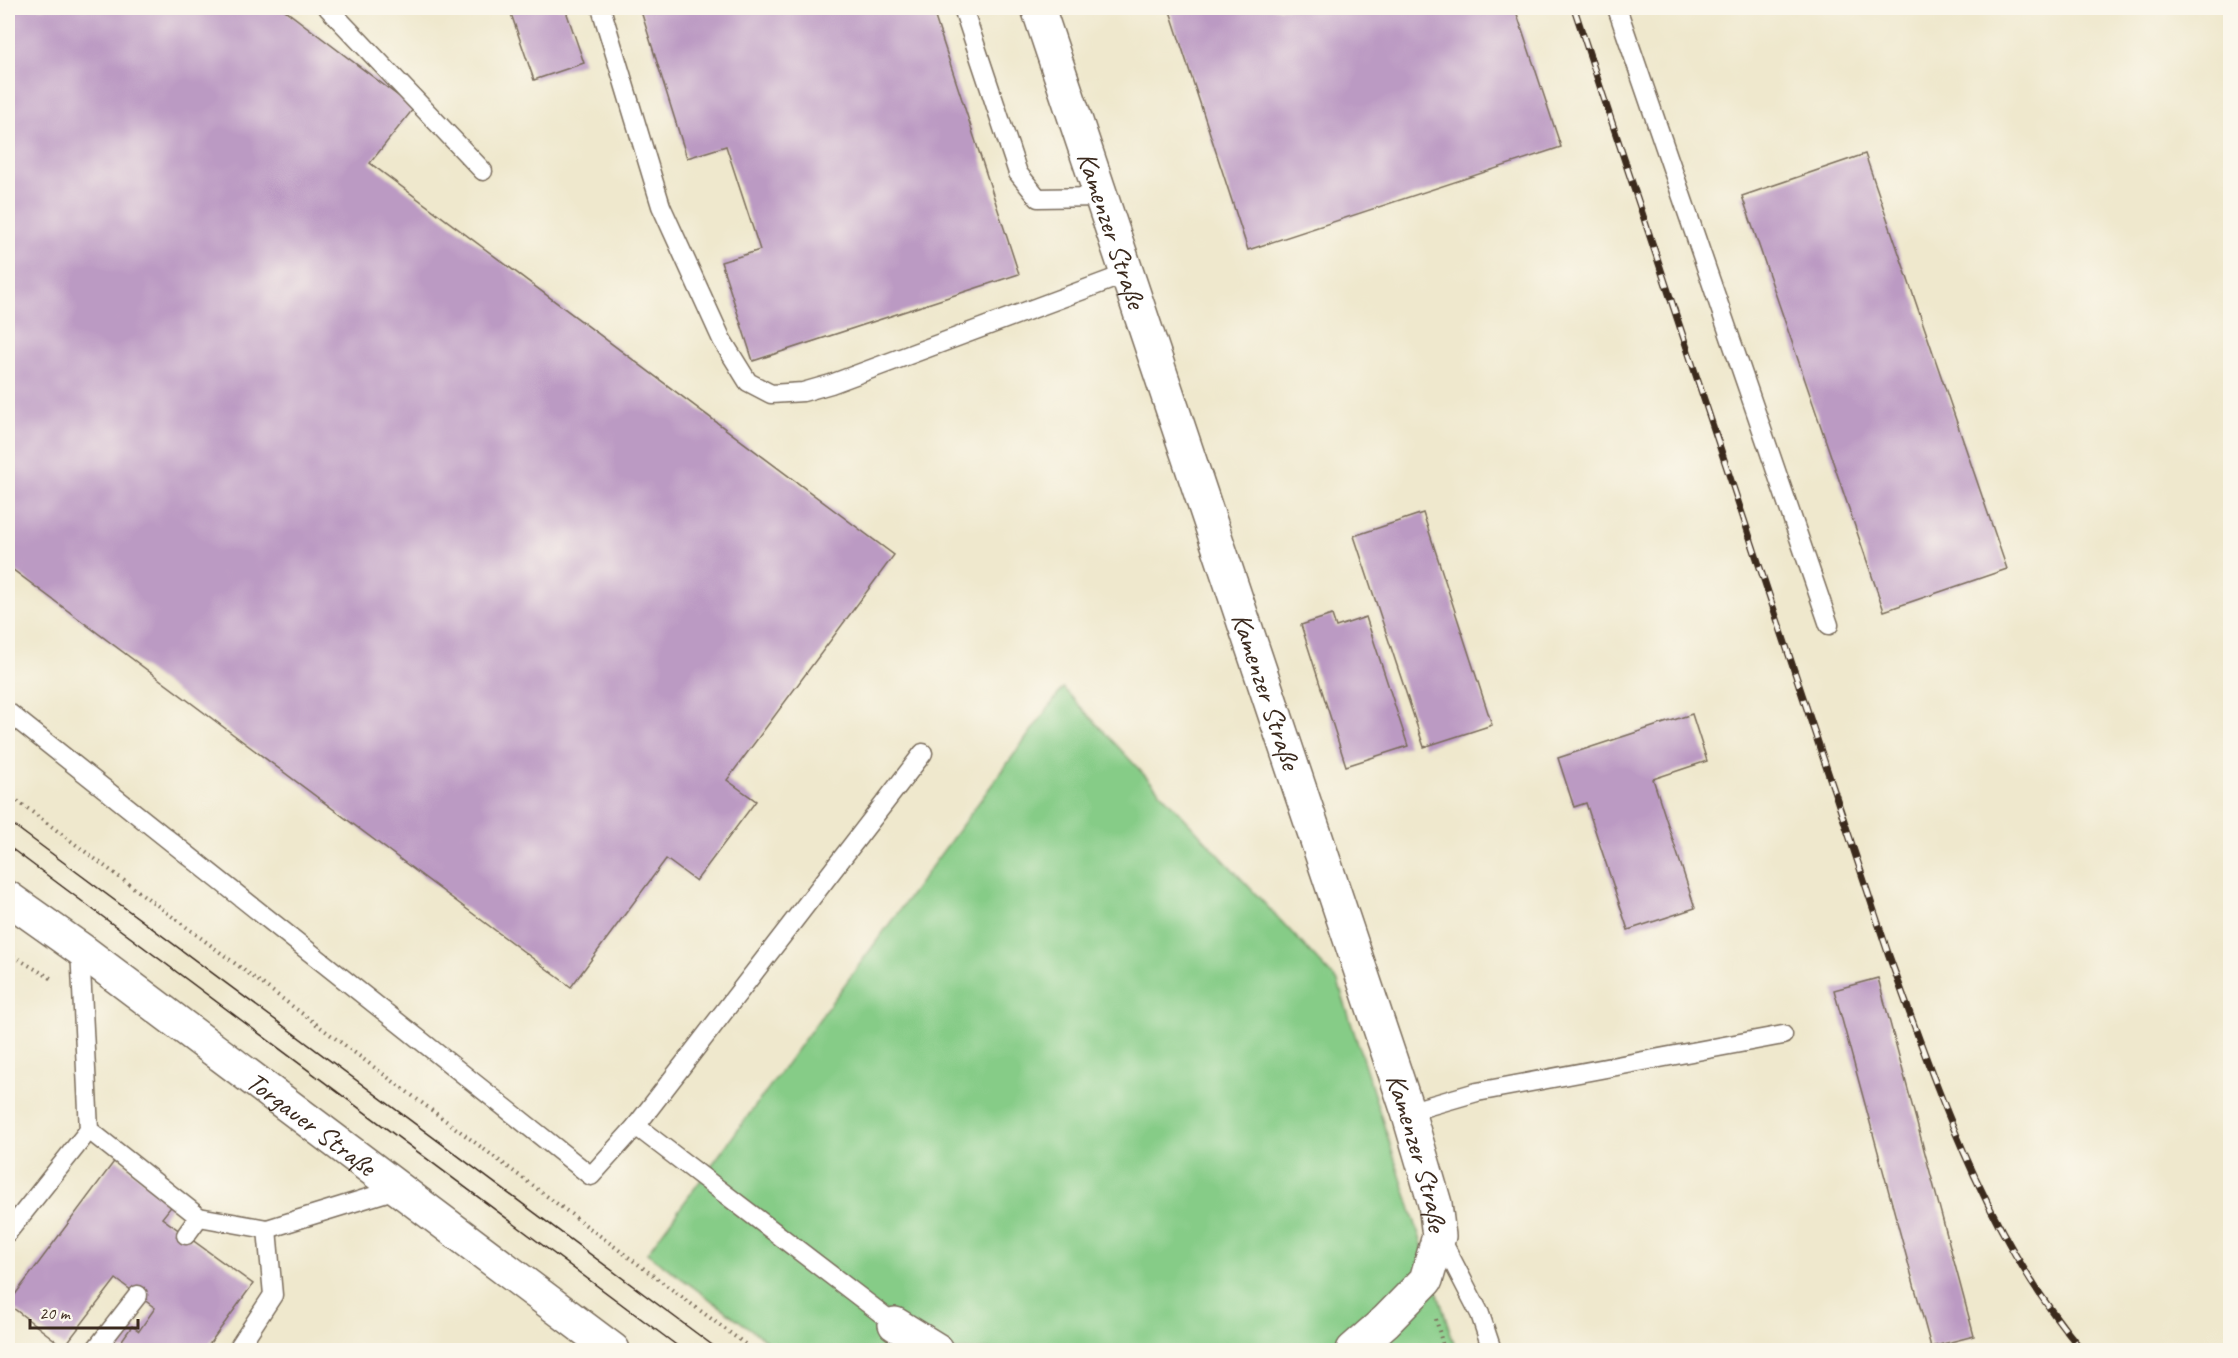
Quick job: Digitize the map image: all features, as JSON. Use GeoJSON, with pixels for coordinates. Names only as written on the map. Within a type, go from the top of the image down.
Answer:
{"type":"FeatureCollection","features":[{"type":"Feature","properties":{"kind":"street","name":"Kamenzer Straße"},"geometry":{"type":"LineString","coordinates":[[1038,8],[1408,1112],[1435,1204],[1439,1236],[1426,1280],[1386,1321],[1353,1350]]}},
{"type":"Feature","properties":{"kind":"street","name":"Torgauer Straße"},"geometry":{"type":"LineString","coordinates":[[8,898],[80,949],[613,1350]]}},
{"type":"Feature","properties":{"kind":"street"},"geometry":{"type":"LineString","coordinates":[[895,1324],[937,1350]]}},
{"type":"Feature","properties":{"kind":"lane"},"geometry":{"type":"LineString","coordinates":[[328,8],[483,171]]}},
{"type":"Feature","properties":{"kind":"lane"},"geometry":{"type":"LineString","coordinates":[[601,8],[662,206],[722,340],[748,382],[771,394],[803,392],[831,384],[1126,274]]}},
{"type":"Feature","properties":{"kind":"lane"},"geometry":{"type":"LineString","coordinates":[[963,8],[1018,173],[1038,198],[1100,197]]}},
{"type":"Feature","properties":{"kind":"lane"},"geometry":{"type":"LineString","coordinates":[[1617,8],[1829,625]]}},
{"type":"Feature","properties":{"kind":"lane"},"geometry":{"type":"LineString","coordinates":[[8,712],[591,1176],[636,1126],[923,753]]}},
{"type":"Feature","properties":{"kind":"lane"},"geometry":{"type":"LineString","coordinates":[[8,1232],[89,1130],[80,949]]}},
{"type":"Feature","properties":{"kind":"lane"},"geometry":{"type":"LineString","coordinates":[[1408,1112],[1477,1092],[1783,1035]]}},
{"type":"Feature","properties":{"kind":"lane"},"geometry":{"type":"LineString","coordinates":[[636,1126],[895,1324]]}},
{"type":"Feature","properties":{"kind":"lane"},"geometry":{"type":"LineString","coordinates":[[89,1130],[199,1217],[267,1229],[397,1189]]}},
{"type":"Feature","properties":{"kind":"lane"},"geometry":{"type":"LineString","coordinates":[[186,1235],[199,1217]]}},
{"type":"Feature","properties":{"kind":"lane"},"geometry":{"type":"LineString","coordinates":[[237,1350],[273,1295],[267,1229]]}},
{"type":"Feature","properties":{"kind":"lane"},"geometry":{"type":"LineString","coordinates":[[1439,1236],[1480,1314],[1492,1350]]}},
{"type":"Feature","properties":{"kind":"lane"},"geometry":{"type":"LineString","coordinates":[[95,1350],[138,1295]]}},
{"type":"Feature","properties":{"kind":"path"},"geometry":{"type":"LineString","coordinates":[[8,794],[753,1350]]}},
{"type":"Feature","properties":{"kind":"green space"},"geometry":{"type":"Polygon","coordinates":[[[1063,688],[1338,982],[1456,1350],[779,1350],[647,1253],[1063,688]]]}},
{"type":"Feature","properties":{"kind":"building"},"geometry":{"type":"Polygon","coordinates":[[[8,8],[282,8],[414,108],[370,163],[894,555],[727,780],[756,801],[696,881],[666,859],[571,987],[8,566],[8,8]]]}},
{"type":"Feature","properties":{"kind":"building"},"geometry":{"type":"Polygon","coordinates":[[[509,8],[565,8],[584,63],[534,80],[509,8]]]}},
{"type":"Feature","properties":{"kind":"building"},"geometry":{"type":"Polygon","coordinates":[[[640,8],[932,8],[1019,274],[753,361],[721,262],[760,250],[726,146],[687,158],[640,8]]]}},
{"type":"Feature","properties":{"kind":"building"},"geometry":{"type":"Polygon","coordinates":[[[1169,8],[1515,8],[1561,147],[1248,250],[1169,8]]]}},
{"type":"Feature","properties":{"kind":"building"},"geometry":{"type":"Polygon","coordinates":[[[1865,154],[2007,569],[1884,611],[1742,196],[1865,154]]]}},
{"type":"Feature","properties":{"kind":"building"},"geometry":{"type":"Polygon","coordinates":[[[1423,513],[1492,725],[1424,747],[1354,536],[1423,513]]]}},
{"type":"Feature","properties":{"kind":"building"},"geometry":{"type":"Polygon","coordinates":[[[1332,615],[1336,627],[1366,617],[1408,746],[1346,766],[1301,625],[1332,615]]]}},
{"type":"Feature","properties":{"kind":"building"},"geometry":{"type":"Polygon","coordinates":[[[1692,714],[1707,761],[1653,779],[1695,908],[1628,930],[1586,803],[1574,807],[1558,758],[1692,714]]]}},
{"type":"Feature","properties":{"kind":"building"},"geometry":{"type":"Polygon","coordinates":[[[1878,978],[1974,1336],[1931,1347],[1834,990],[1878,978]]]}},
{"type":"Feature","properties":{"kind":"building"},"geometry":{"type":"Polygon","coordinates":[[[116,1159],[174,1203],[162,1218],[253,1284],[205,1350],[115,1350],[132,1326],[139,1331],[155,1308],[116,1279],[64,1347],[8,1304],[116,1159]]]}},
{"type":"Feature","properties":{"kind":"tram line"},"geometry":{"type":"LineString","coordinates":[[8,821],[719,1350]]}},
{"type":"Feature","properties":{"kind":"tram line"},"geometry":{"type":"LineString","coordinates":[[8,846],[683,1350]]}},
{"type":"Feature","properties":{"kind":"railway"},"geometry":{"type":"LineString","coordinates":[[1574,8],[1888,953],[1926,1057],[1968,1161],[2018,1260],[2048,1306],[2082,1350]]}}]}
